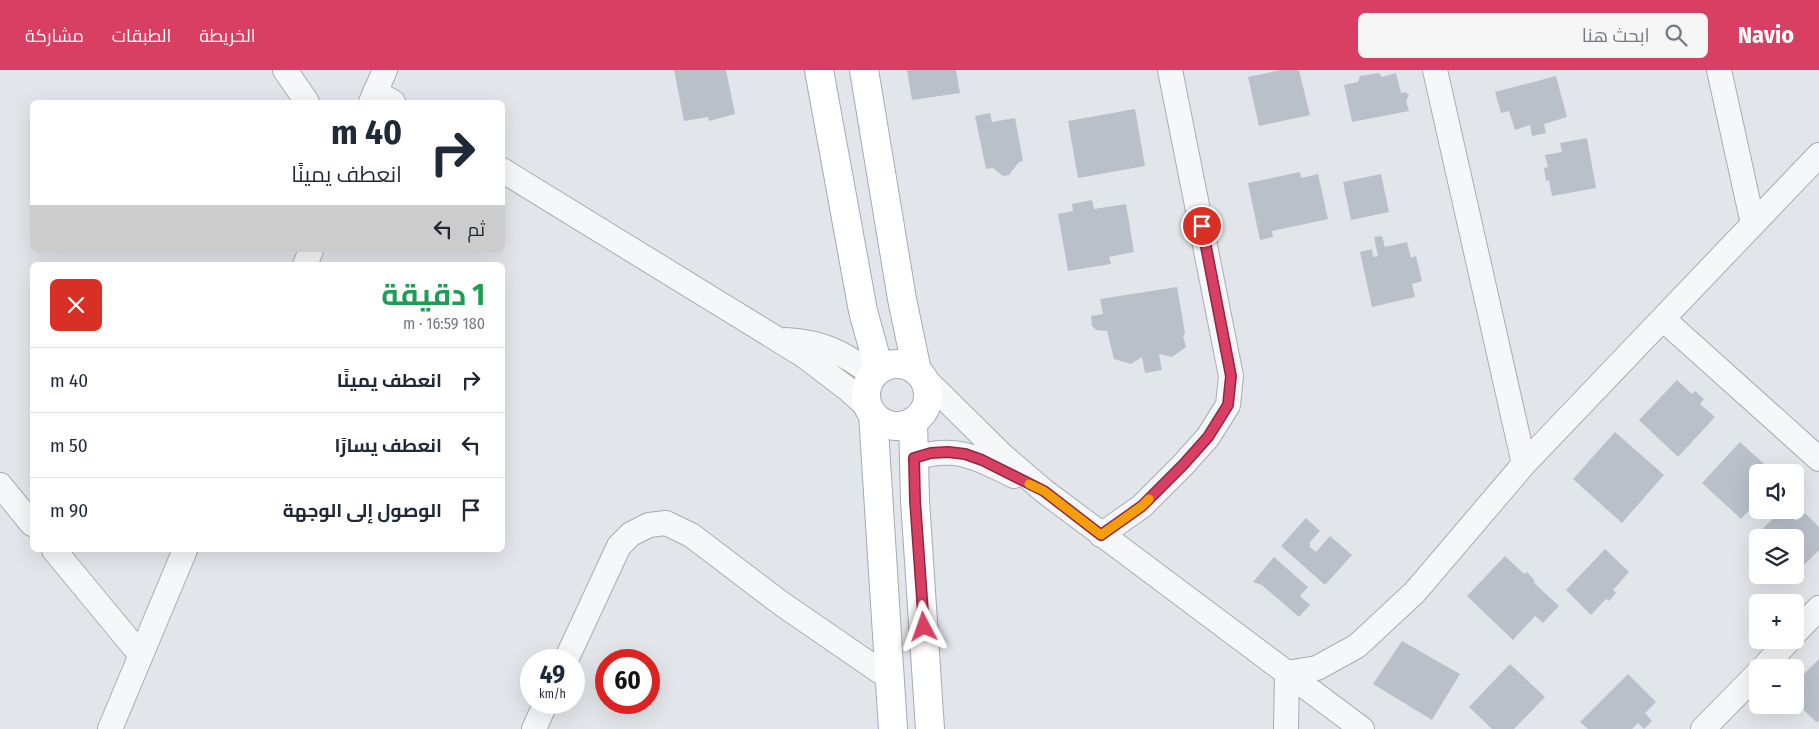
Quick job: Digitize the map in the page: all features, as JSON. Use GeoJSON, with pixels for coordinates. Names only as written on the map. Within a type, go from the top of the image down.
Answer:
{"type":"FeatureCollection","features":[{"type":"Feature","properties":{"kind":"main road"},"geometry":{"type":"LineString","coordinates":[[819,70],[876,372]]}},
{"type":"Feature","properties":{"kind":"main road"},"geometry":{"type":"LineString","coordinates":[[864,70],[902,299],[920,373],[927,386],[929,396],[927,406],[921,416],[905,426],[887,425],[871,412]]}},
{"type":"Feature","properties":{"kind":"main road"},"geometry":{"type":"LineString","coordinates":[[893,729],[871,412],[866,398],[868,386],[876,372],[887,365],[902,364],[920,373]]}},
{"type":"Feature","properties":{"kind":"main road"},"geometry":{"type":"LineString","coordinates":[[913,422],[915,500],[930,729]]}},
{"type":"Feature","properties":{"kind":"street"},"geometry":{"type":"LineString","coordinates":[[284,70],[306,100]]}},
{"type":"Feature","properties":{"kind":"street"},"geometry":{"type":"LineString","coordinates":[[380,99],[385,70]]}},
{"type":"Feature","properties":{"kind":"street"},"geometry":{"type":"LineString","coordinates":[[1101,535],[1142,506],[1183,465],[1208,437],[1228,405],[1231,376],[1170,70]]}},
{"type":"Feature","properties":{"kind":"street"},"geometry":{"type":"LineString","coordinates":[[1435,70],[1524,464]]}},
{"type":"Feature","properties":{"kind":"street"},"geometry":{"type":"LineString","coordinates":[[1719,70],[1753,224]]}},
{"type":"Feature","properties":{"kind":"street"},"geometry":{"type":"LineString","coordinates":[[1287,673],[1317,668],[1357,646],[1416,592],[1524,464],[1819,155]]}},
{"type":"Feature","properties":{"kind":"street"},"geometry":{"type":"LineString","coordinates":[[505,172],[779,339],[826,372],[871,412]]}},
{"type":"Feature","properties":{"kind":"street"},"geometry":{"type":"LineString","coordinates":[[1663,318],[1819,459]]}},
{"type":"Feature","properties":{"kind":"street"},"geometry":{"type":"LineString","coordinates":[[779,339],[804,341],[830,347],[876,372]]}},
{"type":"Feature","properties":{"kind":"street"},"geometry":{"type":"LineString","coordinates":[[920,373],[1002,455],[1044,491],[1362,729]]}},
{"type":"Feature","properties":{"kind":"street"},"geometry":{"type":"LineString","coordinates":[[914,458],[931,453],[965,454],[982,460],[1044,491]]}},
{"type":"Feature","properties":{"kind":"street"},"geometry":{"type":"LineString","coordinates":[[0,485],[30,522]]}},
{"type":"Feature","properties":{"kind":"street"},"geometry":{"type":"LineString","coordinates":[[571,649],[619,546],[632,534],[648,525],[666,523],[691,535],[782,604],[891,679]]}},
{"type":"Feature","properties":{"kind":"street"},"geometry":{"type":"LineString","coordinates":[[56,552],[140,654]]}},
{"type":"Feature","properties":{"kind":"street"},"geometry":{"type":"LineString","coordinates":[[110,729],[184,552]]}},
{"type":"Feature","properties":{"kind":"street"},"geometry":{"type":"LineString","coordinates":[[1804,624],[1819,608]]}},
{"type":"Feature","properties":{"kind":"street"},"geometry":{"type":"LineString","coordinates":[[1771,659],[1780,649]]}},
{"type":"Feature","properties":{"kind":"street"},"geometry":{"type":"LineString","coordinates":[[1286,729],[1287,673]]}},
{"type":"Feature","properties":{"kind":"street"},"geometry":{"type":"LineString","coordinates":[[1713,726],[1749,684]]}},
{"type":"Feature","properties":{"kind":"street"},"geometry":{"type":"LineString","coordinates":[[534,729],[541,714]]}},
{"type":"Feature","properties":{"kind":"building"},"geometry":{"type":"Polygon","coordinates":[[[674,70],[726,70],[735,114],[709,121],[708,117],[684,121],[674,70]]]}},
{"type":"Feature","properties":{"kind":"building"},"geometry":{"type":"Polygon","coordinates":[[[907,70],[956,70],[960,93],[912,100],[907,70]]]}},
{"type":"Feature","properties":{"kind":"building"},"geometry":{"type":"Polygon","coordinates":[[[1281,70],[1299,70],[1310,115],[1259,126],[1248,77],[1281,70]]]}},
{"type":"Feature","properties":{"kind":"building"},"geometry":{"type":"Polygon","coordinates":[[[1379,73],[1382,77],[1396,73],[1401,93],[1405,92],[1409,95],[1406,101],[1409,111],[1352,122],[1344,85],[1358,82],[1360,76],[1379,73]]]}},
{"type":"Feature","properties":{"kind":"building"},"geometry":{"type":"Polygon","coordinates":[[[1556,76],[1567,117],[1544,124],[1546,133],[1532,136],[1530,125],[1515,130],[1509,111],[1501,113],[1495,92],[1556,76]]]}},
{"type":"Feature","properties":{"kind":"building"},"geometry":{"type":"Polygon","coordinates":[[[1135,109],[1145,166],[1078,178],[1068,121],[1135,109]]]}},
{"type":"Feature","properties":{"kind":"building"},"geometry":{"type":"Polygon","coordinates":[[[990,113],[992,122],[1015,118],[1023,161],[1019,162],[1009,175],[1003,176],[993,168],[986,169],[975,116],[990,113]]]}},
{"type":"Feature","properties":{"kind":"building"},"geometry":{"type":"Polygon","coordinates":[[[1587,138],[1596,188],[1552,196],[1549,180],[1546,181],[1544,168],[1548,167],[1545,155],[1562,152],[1560,143],[1587,138]]]}},
{"type":"Feature","properties":{"kind":"building"},"geometry":{"type":"Polygon","coordinates":[[[1300,172],[1301,178],[1318,174],[1328,219],[1272,231],[1273,237],[1260,240],[1248,183],[1300,172]]]}},
{"type":"Feature","properties":{"kind":"building"},"geometry":{"type":"Polygon","coordinates":[[[1381,174],[1389,212],[1351,220],[1343,182],[1381,174]]]}},
{"type":"Feature","properties":{"kind":"building"},"geometry":{"type":"Polygon","coordinates":[[[1092,200],[1094,209],[1126,204],[1134,252],[1109,257],[1111,264],[1068,271],[1058,214],[1073,211],[1072,204],[1092,200]]]}},
{"type":"Feature","properties":{"kind":"building"},"geometry":{"type":"Polygon","coordinates":[[[1382,236],[1385,247],[1407,242],[1411,258],[1416,256],[1422,281],[1412,284],[1415,297],[1372,307],[1360,252],[1372,249],[1373,257],[1378,256],[1374,237],[1382,236]]]}},
{"type":"Feature","properties":{"kind":"building"},"geometry":{"type":"Polygon","coordinates":[[[1177,287],[1186,347],[1172,357],[1159,354],[1162,370],[1145,373],[1142,357],[1131,364],[1114,359],[1107,331],[1096,330],[1092,326],[1091,316],[1103,314],[1100,299],[1177,287]]]}},
{"type":"Feature","properties":{"kind":"building"},"geometry":{"type":"Polygon","coordinates":[[[1677,380],[1692,394],[1695,391],[1704,399],[1700,404],[1715,417],[1678,457],[1639,420],[1677,380]]]}},
{"type":"Feature","properties":{"kind":"building"},"geometry":{"type":"Polygon","coordinates":[[[1615,432],[1664,475],[1622,523],[1573,479],[1615,432]]]}},
{"type":"Feature","properties":{"kind":"building"},"geometry":{"type":"Polygon","coordinates":[[[1740,442],[1764,464],[1749,464],[1749,511],[1741,519],[1702,483],[1740,442]]]}},
{"type":"Feature","properties":{"kind":"building"},"geometry":{"type":"Polygon","coordinates":[[[1805,513],[1819,527],[1819,550],[1804,565],[1804,529],[1762,529],[1773,519],[1794,519],[1796,521],[1804,519],[1805,513]]]}},
{"type":"Feature","properties":{"kind":"building"},"geometry":{"type":"Polygon","coordinates":[[[1306,518],[1320,531],[1310,542],[1310,547],[1316,552],[1330,536],[1352,555],[1325,585],[1281,546],[1306,518]]]}},
{"type":"Feature","properties":{"kind":"building"},"geometry":{"type":"Polygon","coordinates":[[[1605,549],[1629,572],[1613,590],[1616,593],[1609,601],[1606,599],[1591,615],[1566,590],[1605,549]]]}},
{"type":"Feature","properties":{"kind":"building"},"geometry":{"type":"Polygon","coordinates":[[[1505,556],[1524,574],[1527,572],[1535,581],[1533,582],[1559,606],[1543,623],[1535,616],[1513,640],[1467,596],[1505,556]]]}},
{"type":"Feature","properties":{"kind":"building"},"geometry":{"type":"Polygon","coordinates":[[[1274,557],[1308,587],[1300,596],[1310,605],[1299,617],[1262,585],[1253,582],[1274,557]]]}},
{"type":"Feature","properties":{"kind":"building"},"geometry":{"type":"Polygon","coordinates":[[[1402,641],[1460,674],[1432,720],[1373,684],[1402,641]]]}},
{"type":"Feature","properties":{"kind":"building"},"geometry":{"type":"Polygon","coordinates":[[[1819,659],[1819,721],[1816,722],[1804,710],[1804,674],[1819,659]]]}},
{"type":"Feature","properties":{"kind":"building"},"geometry":{"type":"Polygon","coordinates":[[[1510,664],[1545,697],[1514,729],[1492,729],[1469,707],[1510,664]]]}},
{"type":"Feature","properties":{"kind":"building"},"geometry":{"type":"Polygon","coordinates":[[[1628,674],[1656,702],[1645,713],[1652,721],[1644,729],[1638,723],[1632,729],[1588,729],[1580,722],[1628,674]]]}},
{"type":"Feature","properties":{"kind":"slow traffic"},"geometry":{"type":"LineString","coordinates":[[1029,484],[1044,491],[1101,535],[1149,499]]}},
{"type":"Feature","properties":{"kind":"route"},"geometry":{"type":"LineString","coordinates":[[924,627],[914,458],[931,453],[948,452],[965,454],[982,460],[1044,491],[1101,535],[1142,506],[1208,437],[1228,405],[1231,376],[1202,226]]}}]}
